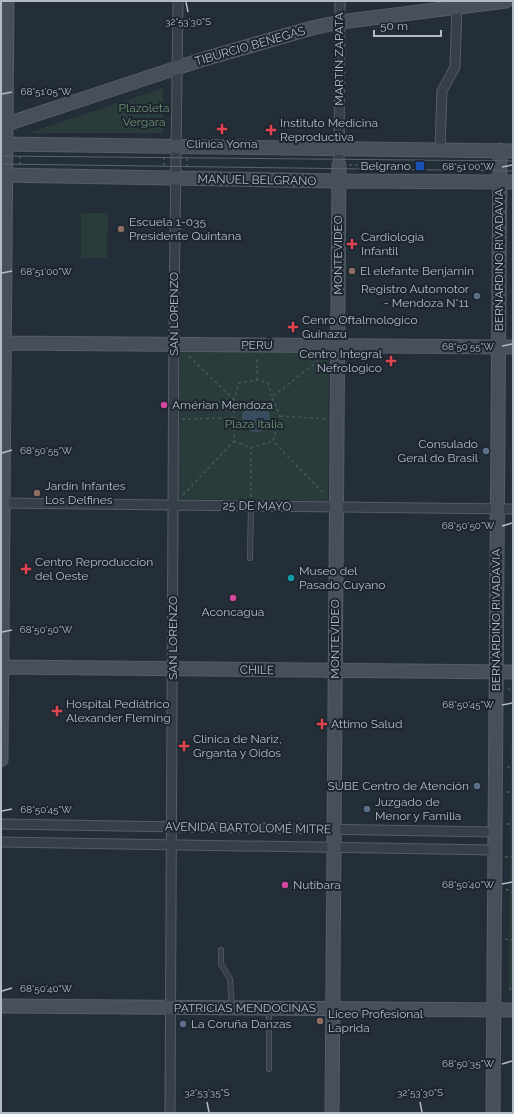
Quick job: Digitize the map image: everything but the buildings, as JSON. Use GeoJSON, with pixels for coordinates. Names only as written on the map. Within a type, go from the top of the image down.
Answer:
{"type":"FeatureCollection","features":[{"type":"Feature","properties":{"kind":"street"},"geometry":{"type":"LineString","coordinates":[[1,760],[3,175],[6,160],[3,144],[3,126],[7,1]]}},
{"type":"Feature","properties":{"kind":"street","name":"SAN LORENZO"},"geometry":{"type":"LineString","coordinates":[[170,1113],[175,178],[178,1]]}},
{"type":"Feature","properties":{"kind":"street","name":"MARTÍN ZAPATA"},"geometry":{"type":"LineString","coordinates":[[340,1],[339,148],[344,165]]}},
{"type":"Feature","properties":{"kind":"street","name":"TIBURCIO BENEGAS"},"geometry":{"type":"LineString","coordinates":[[3,126],[178,68],[312,28],[340,22],[502,1]]}},
{"type":"Feature","properties":{"kind":"street"},"geometry":{"type":"LineString","coordinates":[[440,150],[442,91],[455,67],[457,7]]}},
{"type":"Feature","properties":{"kind":"street"},"geometry":{"type":"LineString","coordinates":[[3,144],[513,151]]}},
{"type":"Feature","properties":{"kind":"street","name":"BERNARDINO RIVADAVIA"},"geometry":{"type":"LineString","coordinates":[[493,1113],[500,150]]}},
{"type":"Feature","properties":{"kind":"street","name":"MONTEVIDEO"},"geometry":{"type":"LineString","coordinates":[[332,1113],[338,181],[344,165]]}},
{"type":"Feature","properties":{"kind":"street","name":"MANUEL BELGRANO"},"geometry":{"type":"LineString","coordinates":[[3,175],[338,181],[513,182]]}},
{"type":"Feature","properties":{"kind":"street","name":"PERÚ"},"geometry":{"type":"LineString","coordinates":[[2,343],[513,347]]}},
{"type":"Feature","properties":{"kind":"street","name":"25 DE MAYO"},"geometry":{"type":"LineString","coordinates":[[2,503],[513,509]]}},
{"type":"Feature","properties":{"kind":"street","name":"CHILE"},"geometry":{"type":"LineString","coordinates":[[2,667],[513,672]]}},
{"type":"Feature","properties":{"kind":"street","name":"AVENIDA BARTOLOMÉ MITRE"},"geometry":{"type":"LineString","coordinates":[[1,824],[495,832]]}},
{"type":"Feature","properties":{"kind":"street","name":"AVENIDA BARTOLOMÉ MITRE"},"geometry":{"type":"LineString","coordinates":[[1,842],[495,850]]}},
{"type":"Feature","properties":{"kind":"street","name":"PATRICIAS MENDOCINAS"},"geometry":{"type":"LineString","coordinates":[[1,1006],[513,1010]]}},
{"type":"Feature","properties":{"kind":"lane"},"geometry":{"type":"LineString","coordinates":[[250,558],[251,506]]}},
{"type":"Feature","properties":{"kind":"lane"},"geometry":{"type":"LineString","coordinates":[[221,950],[221,964],[230,979],[232,1008]]}},
{"type":"Feature","properties":{"kind":"lane"},"geometry":{"type":"LineString","coordinates":[[269,1008],[269,1069]]}},
{"type":"Feature","properties":{"kind":"path"},"geometry":{"type":"LineString","coordinates":[[175,178],[176,146]]}},
{"type":"Feature","properties":{"kind":"path"},"geometry":{"type":"LineString","coordinates":[[175,178],[176,146]]}},
{"type":"Feature","properties":{"kind":"path"},"geometry":{"type":"LineString","coordinates":[[344,165],[380,165]]}},
{"type":"Feature","properties":{"kind":"path"},"geometry":{"type":"LineString","coordinates":[[461,166],[488,166]]}},
{"type":"Feature","properties":{"kind":"path"},"geometry":{"type":"LineString","coordinates":[[257,345],[257,380]]}},
{"type":"Feature","properties":{"kind":"path"},"geometry":{"type":"LineString","coordinates":[[272,397],[337,346]]}},
{"type":"Feature","properties":{"kind":"path"},"geometry":{"type":"LineString","coordinates":[[185,352],[234,400]]}},
{"type":"Feature","properties":{"kind":"path"},"geometry":{"type":"LineString","coordinates":[[173,505],[234,441],[234,400],[240,383],[257,380],[268,383],[280,416],[273,441]]}},
{"type":"Feature","properties":{"kind":"path"},"geometry":{"type":"LineString","coordinates":[[280,416],[337,419]]}},
{"type":"Feature","properties":{"kind":"path"},"geometry":{"type":"LineString","coordinates":[[174,419],[234,418]]}},
{"type":"Feature","properties":{"kind":"path"},"geometry":{"type":"LineString","coordinates":[[234,441],[251,448],[273,441]]}},
{"type":"Feature","properties":{"kind":"path"},"geometry":{"type":"LineString","coordinates":[[273,441],[336,507]]}},
{"type":"Feature","properties":{"kind":"path"},"geometry":{"type":"LineString","coordinates":[[251,448],[251,506]]}},
{"type":"Feature","properties":{"kind":"path"},"geometry":{"type":"LineString","coordinates":[[509,990],[513,986]]}},
{"type":"Feature","properties":{"kind":"green space","name":"Plazoleta Vergara"},"geometry":{"type":"Polygon","coordinates":[[[163,88],[163,133],[28,133],[163,88]]]}},
{"type":"Feature","properties":{"kind":"green space"},"geometry":{"type":"Polygon","coordinates":[[[81,213],[108,213],[107,258],[81,258],[81,213]]]}},
{"type":"Feature","properties":{"kind":"green space","name":"Plaza Italia"},"geometry":{"type":"Polygon","coordinates":[[[180,347],[329,349],[328,501],[178,499],[180,347]]]}},
{"type":"Feature","properties":{"kind":"green space"},"geometry":{"type":"Polygon","coordinates":[[[512,693],[513,990],[509,990],[509,985],[512,693]]]}},
{"type":"Feature","properties":{"kind":"water"},"geometry":{"type":"Polygon","coordinates":[[[256,404],[266,408],[270,418],[266,428],[256,432],[246,428],[242,418],[246,408],[256,404]]]}},
{"type":"Feature","properties":{"kind":"tram line"},"geometry":{"type":"LineString","coordinates":[[1,156],[513,161]]}},
{"type":"Feature","properties":{"kind":"tram line"},"geometry":{"type":"LineString","coordinates":[[1,164],[513,171]]}},
{"type":"Feature","properties":{"kind":"place","name":"Clinica Yoma"},"geometry":{"type":"Point","coordinates":[222,129]}},
{"type":"Feature","properties":{"kind":"place","name":"Instituto Medicina Reproductiva"},"geometry":{"type":"Point","coordinates":[271,130]}},
{"type":"Feature","properties":{"kind":"place","name":"Belgrano"},"geometry":{"type":"Point","coordinates":[420,166]}},
{"type":"Feature","properties":{"kind":"place","name":"Escuela 1-035 Presidente Quintana"},"geometry":{"type":"Point","coordinates":[121,229]}},
{"type":"Feature","properties":{"kind":"place","name":"Cardiologia Infantil"},"geometry":{"type":"Point","coordinates":[352,244]}},
{"type":"Feature","properties":{"kind":"place","name":"El elefante Benjamin"},"geometry":{"type":"Point","coordinates":[352,271]}},
{"type":"Feature","properties":{"kind":"place","name":"Registro Automotor - Mendoza N°11"},"geometry":{"type":"Point","coordinates":[477,296]}},
{"type":"Feature","properties":{"kind":"place","name":"Cenro Oftalmologico Guinazu"},"geometry":{"type":"Point","coordinates":[293,327]}},
{"type":"Feature","properties":{"kind":"place","name":"Centro Integral Nefrologico"},"geometry":{"type":"Point","coordinates":[391,361]}},
{"type":"Feature","properties":{"kind":"place","name":"Amérian Mendoza"},"geometry":{"type":"Point","coordinates":[164,405]}},
{"type":"Feature","properties":{"kind":"place","name":"Consulado Geral do Brasil"},"geometry":{"type":"Point","coordinates":[486,451]}},
{"type":"Feature","properties":{"kind":"place","name":"Jardín Infantes Los Delfines"},"geometry":{"type":"Point","coordinates":[37,493]}},
{"type":"Feature","properties":{"kind":"place","name":"Centro Reproduccion del Oeste"},"geometry":{"type":"Point","coordinates":[26,569]}},
{"type":"Feature","properties":{"kind":"place","name":"Museo del Pasado Cuyano"},"geometry":{"type":"Point","coordinates":[291,578]}},
{"type":"Feature","properties":{"kind":"place","name":"Aconcagua"},"geometry":{"type":"Point","coordinates":[233,598]}},
{"type":"Feature","properties":{"kind":"place","name":"Hospital Pediátrico Alexander Fleming"},"geometry":{"type":"Point","coordinates":[57,711]}},
{"type":"Feature","properties":{"kind":"place","name":"Attimo Salud"},"geometry":{"type":"Point","coordinates":[322,724]}},
{"type":"Feature","properties":{"kind":"place","name":"Clinica de Nariz, Grganta y Oidos"},"geometry":{"type":"Point","coordinates":[184,746]}},
{"type":"Feature","properties":{"kind":"place","name":"SUBE Centro de Atención"},"geometry":{"type":"Point","coordinates":[477,786]}},
{"type":"Feature","properties":{"kind":"place","name":"Juzgado de Menor y Familia"},"geometry":{"type":"Point","coordinates":[367,809]}},
{"type":"Feature","properties":{"kind":"place","name":"Nutibara"},"geometry":{"type":"Point","coordinates":[285,885]}},
{"type":"Feature","properties":{"kind":"place","name":"Liceo Profesional Laprida"},"geometry":{"type":"Point","coordinates":[320,1021]}},
{"type":"Feature","properties":{"kind":"place","name":"La Coruña Danzas"},"geometry":{"type":"Point","coordinates":[183,1024]}}]}
